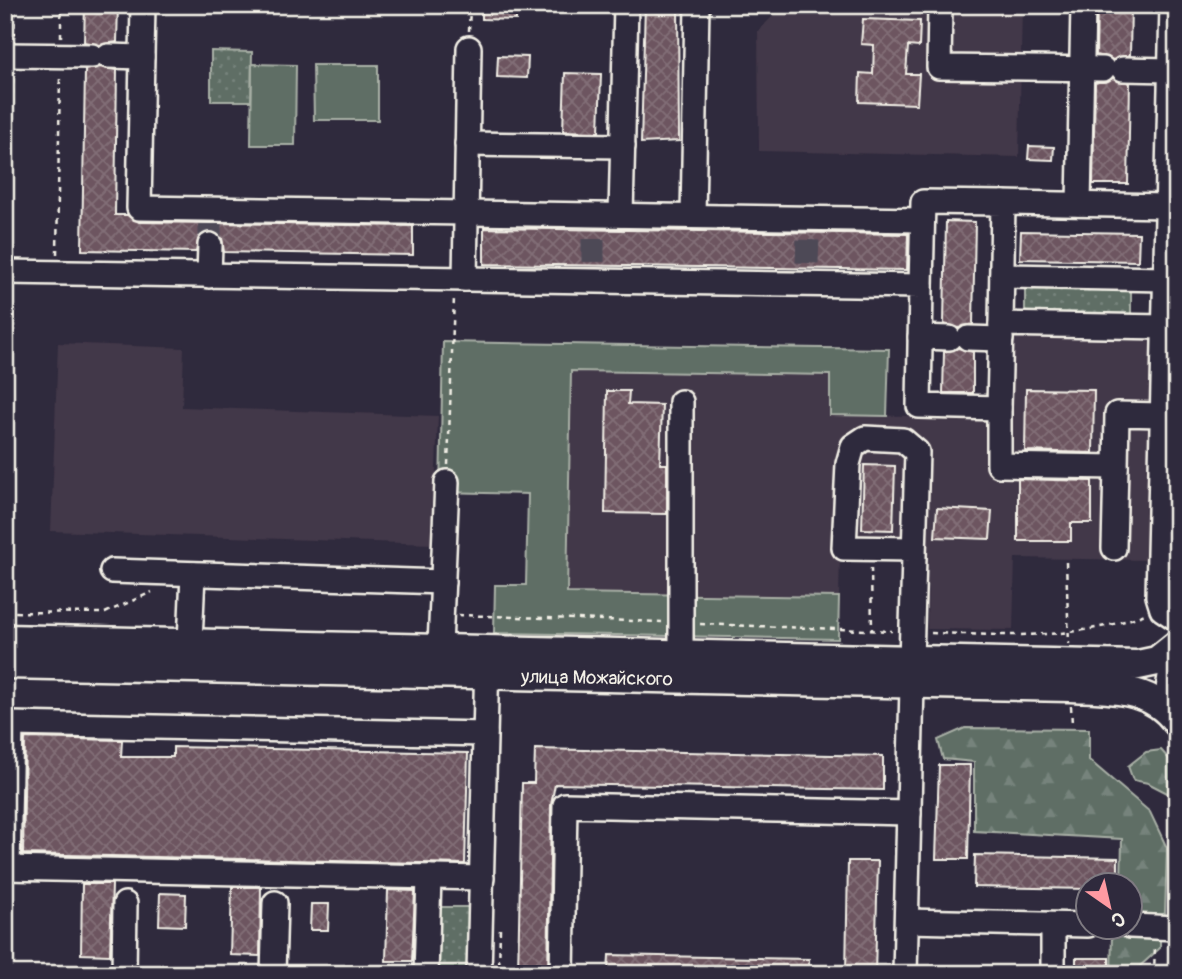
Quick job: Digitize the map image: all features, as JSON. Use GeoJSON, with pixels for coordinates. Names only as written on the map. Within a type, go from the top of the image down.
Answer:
{"type":"FeatureCollection","features":[{"type":"Feature","properties":{"kind":"main road","name":"улица Можайского"},"geometry":{"type":"LineString","coordinates":[[5,639],[440,648],[487,662],[681,652],[1128,690],[1158,703],[1177,721]]}},
{"type":"Feature","properties":{"kind":"main road","name":"улица Можайского"},"geometry":{"type":"LineString","coordinates":[[5,664],[487,662],[912,673],[1138,665],[1157,661],[1177,646]]}},
{"type":"Feature","properties":{"kind":"main road"},"geometry":{"type":"LineString","coordinates":[[1177,646],[1171,675],[1177,721]]}},
{"type":"Feature","properties":{"kind":"street"},"geometry":{"type":"LineString","coordinates":[[143,5],[139,208],[210,226],[466,213],[593,224],[621,215],[693,216],[808,227],[922,220]]}},
{"type":"Feature","properties":{"kind":"street"},"geometry":{"type":"LineString","coordinates":[[621,215],[626,5]]}},
{"type":"Feature","properties":{"kind":"street"},"geometry":{"type":"LineString","coordinates":[[693,216],[697,5]]}},
{"type":"Feature","properties":{"kind":"street"},"geometry":{"type":"LineString","coordinates":[[940,5],[939,67],[1170,70]]}},
{"type":"Feature","properties":{"kind":"street"},"geometry":{"type":"LineString","coordinates":[[1079,204],[1103,69],[1083,5]]}},
{"type":"Feature","properties":{"kind":"street"},"geometry":{"type":"LineString","coordinates":[[1172,5],[1158,558],[1160,605],[1168,615],[1177,619]]}},
{"type":"Feature","properties":{"kind":"street"},"geometry":{"type":"LineString","coordinates":[[460,279],[466,213],[469,48]]}},
{"type":"Feature","properties":{"kind":"street"},"geometry":{"type":"LineString","coordinates":[[10,55],[142,57]]}},
{"type":"Feature","properties":{"kind":"street"},"geometry":{"type":"LineString","coordinates":[[467,144],[623,146]]}},
{"type":"Feature","properties":{"kind":"street"},"geometry":{"type":"LineString","coordinates":[[999,408],[919,406],[923,202],[1167,206]]}},
{"type":"Feature","properties":{"kind":"street"},"geometry":{"type":"LineString","coordinates":[[1003,203],[999,465],[1116,467]]}},
{"type":"Feature","properties":{"kind":"street"},"geometry":{"type":"LineString","coordinates":[[209,275],[210,226]]}},
{"type":"Feature","properties":{"kind":"street"},"geometry":{"type":"LineString","coordinates":[[7,272],[460,279],[592,272],[807,274],[921,286]]}},
{"type":"Feature","properties":{"kind":"street"},"geometry":{"type":"LineString","coordinates":[[1002,276],[1165,279]]}},
{"type":"Feature","properties":{"kind":"street"},"geometry":{"type":"LineString","coordinates":[[920,337],[958,338],[1001,331],[1164,327]]}},
{"type":"Feature","properties":{"kind":"street"},"geometry":{"type":"LineString","coordinates":[[681,402],[681,652]]}},
{"type":"Feature","properties":{"kind":"street"},"geometry":{"type":"LineString","coordinates":[[1114,548],[1117,414],[1162,415]]}},
{"type":"Feature","properties":{"kind":"street"},"geometry":{"type":"LineString","coordinates":[[905,974],[912,549],[917,452],[903,440],[865,438],[853,446],[848,464],[844,548],[912,549]]}},
{"type":"Feature","properties":{"kind":"street"},"geometry":{"type":"LineString","coordinates":[[440,648],[447,482]]}},
{"type":"Feature","properties":{"kind":"street"},"geometry":{"type":"LineString","coordinates":[[112,571],[443,582]]}},
{"type":"Feature","properties":{"kind":"street"},"geometry":{"type":"LineString","coordinates":[[190,642],[193,574]]}},
{"type":"Feature","properties":{"kind":"street"},"geometry":{"type":"LineString","coordinates":[[479,974],[487,662]]}},
{"type":"Feature","properties":{"kind":"street"},"geometry":{"type":"LineString","coordinates":[[482,878],[6,868],[11,724],[485,734]]}},
{"type":"Feature","properties":{"kind":"street"},"geometry":{"type":"LineString","coordinates":[[562,974],[565,806],[909,813]]}},
{"type":"Feature","properties":{"kind":"street"},"geometry":{"type":"LineString","coordinates":[[426,974],[429,877]]}},
{"type":"Feature","properties":{"kind":"street"},"geometry":{"type":"LineString","coordinates":[[273,974],[275,903]]}},
{"type":"Feature","properties":{"kind":"street"},"geometry":{"type":"LineString","coordinates":[[124,974],[125,904]]}},
{"type":"Feature","properties":{"kind":"street"},"geometry":{"type":"LineString","coordinates":[[906,921],[1074,925]]}},
{"type":"Feature","properties":{"kind":"street"},"geometry":{"type":"LineString","coordinates":[[1053,925],[1053,974]]}},
{"type":"Feature","properties":{"kind":"street"},"geometry":{"type":"LineString","coordinates":[[1144,926],[1166,927]]}},
{"type":"Feature","properties":{"kind":"path"},"geometry":{"type":"LineString","coordinates":[[5,396],[10,55],[15,5]]}},
{"type":"Feature","properties":{"kind":"path"},"geometry":{"type":"LineString","coordinates":[[57,265],[61,5]]}},
{"type":"Feature","properties":{"kind":"path"},"geometry":{"type":"LineString","coordinates":[[469,48],[470,5]]}},
{"type":"Feature","properties":{"kind":"path"},"geometry":{"type":"LineString","coordinates":[[447,482],[460,279]]}},
{"type":"Feature","properties":{"kind":"path"},"geometry":{"type":"LineString","coordinates":[[870,548],[872,631]]}},
{"type":"Feature","properties":{"kind":"path"},"geometry":{"type":"LineString","coordinates":[[5,612],[105,613],[156,591]]}},
{"type":"Feature","properties":{"kind":"path"},"geometry":{"type":"LineString","coordinates":[[911,632],[1032,637],[1069,634],[1110,626],[1145,614],[1145,606]]}},
{"type":"Feature","properties":{"kind":"path"},"geometry":{"type":"LineString","coordinates":[[1154,974],[1166,927]]}},
{"type":"Feature","properties":{"kind":"shaded area"},"geometry":{"type":"Polygon","coordinates":[[[784,5],[1022,5],[1019,157],[759,151],[758,31],[784,5]]]}},
{"type":"Feature","properties":{"kind":"shaded area"},"geometry":{"type":"Polygon","coordinates":[[[1009,334],[1151,336],[1147,560],[1015,558],[1013,630],[927,629],[928,555],[840,554],[839,597],[567,593],[571,370],[830,375],[830,415],[1007,417],[1009,334]]]}},
{"type":"Feature","properties":{"kind":"shaded area"},"geometry":{"type":"Polygon","coordinates":[[[58,343],[184,348],[182,407],[438,416],[433,544],[51,531],[58,343]]]}},
{"type":"Feature","properties":{"kind":"green space"},"geometry":{"type":"Polygon","coordinates":[[[211,51],[252,52],[251,101],[211,101],[211,51]]]}},
{"type":"Feature","properties":{"kind":"green space"},"geometry":{"type":"Polygon","coordinates":[[[252,64],[296,65],[295,145],[251,145],[252,64]]]}},
{"type":"Feature","properties":{"kind":"green space"},"geometry":{"type":"Polygon","coordinates":[[[313,65],[378,65],[378,120],[314,120],[313,65]]]}},
{"type":"Feature","properties":{"kind":"green space"},"geometry":{"type":"Polygon","coordinates":[[[1025,288],[1131,289],[1131,322],[1025,321],[1025,288]]]}},
{"type":"Feature","properties":{"kind":"green space"},"geometry":{"type":"Polygon","coordinates":[[[443,342],[889,349],[887,416],[830,415],[830,375],[571,371],[567,593],[839,597],[838,639],[494,633],[495,585],[526,585],[528,494],[440,492],[443,342]]]}},
{"type":"Feature","properties":{"kind":"green space"},"geometry":{"type":"Polygon","coordinates":[[[965,728],[1089,729],[1089,760],[1150,812],[1167,848],[1165,915],[1144,915],[1144,870],[1121,870],[1122,839],[974,831],[974,762],[943,759],[938,740],[965,728]]]}},
{"type":"Feature","properties":{"kind":"green space"},"geometry":{"type":"Polygon","coordinates":[[[1161,750],[1177,768],[1177,798],[1148,783],[1133,780],[1128,766],[1146,752],[1161,750]]]}},
{"type":"Feature","properties":{"kind":"green space"},"geometry":{"type":"Polygon","coordinates":[[[439,907],[475,907],[475,974],[438,974],[439,907]]]}},
{"type":"Feature","properties":{"kind":"green space"},"geometry":{"type":"Polygon","coordinates":[[[1160,937],[1160,948],[1139,967],[1139,974],[1111,974],[1112,940],[1160,937]]]}},
{"type":"Feature","properties":{"kind":"building"},"geometry":{"type":"Polygon","coordinates":[[[85,5],[118,5],[117,42],[100,45],[84,42],[85,5]]]}},
{"type":"Feature","properties":{"kind":"building"},"geometry":{"type":"Polygon","coordinates":[[[482,5],[516,5],[516,20],[482,19],[482,5]]]}},
{"type":"Feature","properties":{"kind":"building"},"geometry":{"type":"Polygon","coordinates":[[[645,5],[678,5],[679,141],[641,143],[645,5]]]}},
{"type":"Feature","properties":{"kind":"building"},"geometry":{"type":"Polygon","coordinates":[[[1097,5],[1131,5],[1130,55],[1113,60],[1096,55],[1097,5]]]}},
{"type":"Feature","properties":{"kind":"building"},"geometry":{"type":"Polygon","coordinates":[[[863,19],[920,21],[919,47],[908,46],[906,74],[919,74],[917,104],[859,102],[860,73],[873,74],[874,45],[861,44],[863,19]]]}},
{"type":"Feature","properties":{"kind":"building"},"geometry":{"type":"Polygon","coordinates":[[[498,56],[528,57],[527,78],[497,77],[498,56]]]}},
{"type":"Feature","properties":{"kind":"building"},"geometry":{"type":"Polygon","coordinates":[[[100,67],[117,70],[115,215],[127,215],[139,222],[413,226],[413,255],[224,252],[222,238],[210,231],[199,237],[196,252],[82,250],[85,70],[100,67]]]}},
{"type":"Feature","properties":{"kind":"building"},"geometry":{"type":"Polygon","coordinates":[[[565,73],[601,74],[599,132],[563,131],[565,73]]]}},
{"type":"Feature","properties":{"kind":"building"},"geometry":{"type":"Polygon","coordinates":[[[1113,78],[1130,83],[1128,184],[1093,184],[1095,83],[1113,78]]]}},
{"type":"Feature","properties":{"kind":"building"},"geometry":{"type":"Polygon","coordinates":[[[1029,146],[1054,147],[1053,160],[1028,159],[1029,146]]]}},
{"type":"Feature","properties":{"kind":"building"},"geometry":{"type":"Polygon","coordinates":[[[946,221],[975,222],[973,324],[959,328],[944,324],[946,221]]]}},
{"type":"Feature","properties":{"kind":"building"},"geometry":{"type":"Polygon","coordinates":[[[484,228],[908,234],[907,270],[484,264],[484,228]]]}},
{"type":"Feature","properties":{"kind":"building"},"geometry":{"type":"Polygon","coordinates":[[[1021,231],[1139,233],[1138,261],[1020,259],[1021,231]]]}},
{"type":"Feature","properties":{"kind":"building"},"geometry":{"type":"Polygon","coordinates":[[[958,348],[973,352],[973,393],[943,393],[944,352],[958,348]]]}},
{"type":"Feature","properties":{"kind":"building"},"geometry":{"type":"Polygon","coordinates":[[[1026,389],[1094,390],[1093,453],[1025,451],[1026,389]]]}},
{"type":"Feature","properties":{"kind":"building"},"geometry":{"type":"Polygon","coordinates":[[[607,391],[629,391],[628,404],[662,405],[660,464],[667,464],[667,514],[605,513],[607,391]]]}},
{"type":"Feature","properties":{"kind":"building"},"geometry":{"type":"Polygon","coordinates":[[[864,465],[895,466],[893,530],[862,529],[864,465]]]}},
{"type":"Feature","properties":{"kind":"building"},"geometry":{"type":"Polygon","coordinates":[[[1018,479],[1092,481],[1092,523],[1071,523],[1071,541],[1018,541],[1018,479]]]}},
{"type":"Feature","properties":{"kind":"building"},"geometry":{"type":"Polygon","coordinates":[[[937,508],[992,511],[990,539],[935,537],[937,508]]]}},
{"type":"Feature","properties":{"kind":"building"},"geometry":{"type":"Polygon","coordinates":[[[25,738],[122,740],[121,757],[173,757],[173,747],[468,753],[465,864],[23,854],[25,738]]]}},
{"type":"Feature","properties":{"kind":"building"},"geometry":{"type":"Polygon","coordinates":[[[535,749],[883,756],[883,790],[555,784],[551,805],[548,974],[518,973],[522,783],[534,783],[535,749]]]}},
{"type":"Feature","properties":{"kind":"building"},"geometry":{"type":"Polygon","coordinates":[[[939,765],[970,765],[968,859],[936,859],[939,765]]]}},
{"type":"Feature","properties":{"kind":"building"},"geometry":{"type":"Polygon","coordinates":[[[975,855],[1118,858],[1118,870],[1074,870],[1074,889],[974,887],[975,855]]]}},
{"type":"Feature","properties":{"kind":"building"},"geometry":{"type":"Polygon","coordinates":[[[848,861],[878,861],[875,974],[846,974],[848,861]]]}},
{"type":"Feature","properties":{"kind":"building"},"geometry":{"type":"Polygon","coordinates":[[[82,884],[112,884],[110,955],[81,954],[82,884]]]}},
{"type":"Feature","properties":{"kind":"building"},"geometry":{"type":"Polygon","coordinates":[[[232,887],[261,887],[260,956],[230,955],[232,887]]]}},
{"type":"Feature","properties":{"kind":"building"},"geometry":{"type":"Polygon","coordinates":[[[388,890],[415,891],[412,961],[386,961],[388,890]]]}},
{"type":"Feature","properties":{"kind":"building"},"geometry":{"type":"Polygon","coordinates":[[[160,893],[186,894],[185,926],[159,925],[160,893]]]}},
{"type":"Feature","properties":{"kind":"building"},"geometry":{"type":"Polygon","coordinates":[[[311,904],[329,904],[328,930],[310,930],[311,904]]]}},
{"type":"Feature","properties":{"kind":"building"},"geometry":{"type":"Polygon","coordinates":[[[609,955],[809,959],[809,974],[608,974],[609,955]]]}},
{"type":"Feature","properties":{"kind":"building"},"geometry":{"type":"Polygon","coordinates":[[[1076,958],[1109,958],[1109,974],[1076,974],[1076,958]]]}},
{"type":"Feature","properties":{"kind":"tunnel"},"geometry":{"type":"LineString","coordinates":[[210,224],[210,245]]}},
{"type":"Feature","properties":{"kind":"tunnel"},"geometry":{"type":"LineString","coordinates":[[593,234],[593,262]]}},
{"type":"Feature","properties":{"kind":"tunnel"},"geometry":{"type":"LineString","coordinates":[[807,263],[808,236]]}}]}
